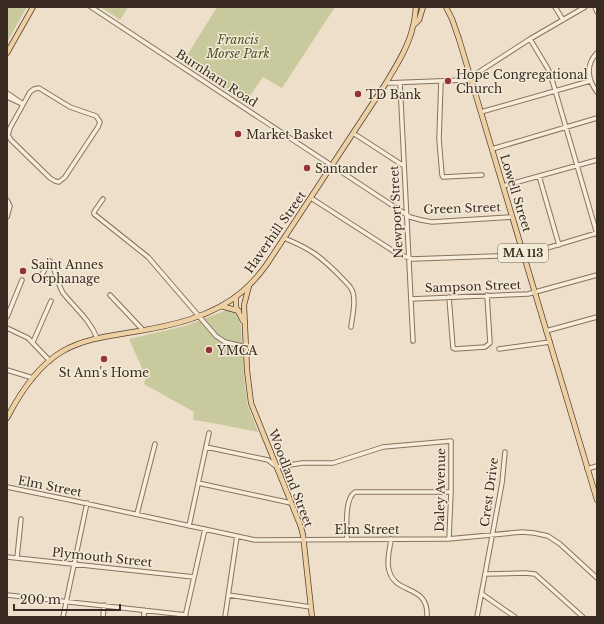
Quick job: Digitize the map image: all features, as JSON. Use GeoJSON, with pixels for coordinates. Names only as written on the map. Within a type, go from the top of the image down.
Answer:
{"type":"FeatureCollection","features":[{"type":"Feature","properties":{"kind":"main road"},"geometry":{"type":"LineString","coordinates":[[7,53],[33,7]]}},
{"type":"Feature","properties":{"kind":"main road","name":"Haverhill Street"},"geometry":{"type":"LineString","coordinates":[[414,25],[416,7]]}},
{"type":"Feature","properties":{"kind":"main road","name":"Haverhill Street"},"geometry":{"type":"LineString","coordinates":[[7,418],[8,412],[33,378],[50,361],[72,346],[98,338],[166,326],[198,316],[221,306],[236,297],[250,284],[267,264],[386,83],[401,56],[414,25],[419,20],[423,7]]}},
{"type":"Feature","properties":{"kind":"main road","name":"Lowell Street"},"geometry":{"type":"LineString","coordinates":[[446,7],[456,27],[597,500]]}},
{"type":"Feature","properties":{"kind":"main road","name":"Woodland Street"},"geometry":{"type":"LineString","coordinates":[[250,284],[244,305],[244,323],[248,385],[251,403],[301,527],[312,617]]}},
{"type":"Feature","properties":{"kind":"main road"},"geometry":{"type":"LineString","coordinates":[[236,297],[244,305]]}},
{"type":"Feature","properties":{"kind":"main road","name":"Woodland Street"},"geometry":{"type":"LineString","coordinates":[[236,297],[236,307],[244,323]]}},
{"type":"Feature","properties":{"kind":"main road"},"geometry":{"type":"LineString","coordinates":[[221,306],[239,312]]}},
{"type":"Feature","properties":{"kind":"street","name":"Burnham Road"},"geometry":{"type":"LineString","coordinates":[[91,7],[332,165]]}},
{"type":"Feature","properties":{"kind":"street"},"geometry":{"type":"LineString","coordinates":[[555,7],[563,20]]}},
{"type":"Feature","properties":{"kind":"street"},"geometry":{"type":"LineString","coordinates":[[386,83],[464,80],[585,7]]}},
{"type":"Feature","properties":{"kind":"street"},"geometry":{"type":"LineString","coordinates":[[594,7],[597,12]]}},
{"type":"Feature","properties":{"kind":"street"},"geometry":{"type":"LineString","coordinates":[[311,198],[398,254],[409,259],[417,260],[524,255],[597,234],[556,91],[548,69],[530,39]]}},
{"type":"Feature","properties":{"kind":"street"},"geometry":{"type":"LineString","coordinates":[[597,53],[592,60],[588,75],[597,92]]}},
{"type":"Feature","properties":{"kind":"street"},"geometry":{"type":"LineString","coordinates":[[441,81],[439,139],[443,177],[482,175]]}},
{"type":"Feature","properties":{"kind":"street"},"geometry":{"type":"LineString","coordinates":[[481,112],[590,81]]}},
{"type":"Feature","properties":{"kind":"street","name":"Newport Street"},"geometry":{"type":"LineString","coordinates":[[400,83],[413,341]]}},
{"type":"Feature","properties":{"kind":"street"},"geometry":{"type":"LineString","coordinates":[[39,88],[67,105],[96,116],[99,119],[100,124],[61,181],[57,182],[50,178],[8,136],[10,128],[23,104],[31,91],[39,88]]}},
{"type":"Feature","properties":{"kind":"street"},"geometry":{"type":"LineString","coordinates":[[7,93],[23,104]]}},
{"type":"Feature","properties":{"kind":"street"},"geometry":{"type":"LineString","coordinates":[[7,97],[23,104]]}},
{"type":"Feature","properties":{"kind":"street"},"geometry":{"type":"LineString","coordinates":[[492,149],[597,118]]}},
{"type":"Feature","properties":{"kind":"street"},"geometry":{"type":"LineString","coordinates":[[353,133],[404,166]]}},
{"type":"Feature","properties":{"kind":"street"},"geometry":{"type":"LineString","coordinates":[[503,186],[597,160]]}},
{"type":"Feature","properties":{"kind":"street","name":"Green Street"},"geometry":{"type":"LineString","coordinates":[[332,165],[417,220],[432,222],[512,216]]}},
{"type":"Feature","properties":{"kind":"street"},"geometry":{"type":"LineString","coordinates":[[539,176],[559,245]]}},
{"type":"Feature","properties":{"kind":"street"},"geometry":{"type":"LineString","coordinates":[[102,199],[94,214],[148,257],[198,316],[219,338],[231,344],[246,348]]}},
{"type":"Feature","properties":{"kind":"street"},"geometry":{"type":"LineString","coordinates":[[7,200],[10,206],[7,217]]}},
{"type":"Feature","properties":{"kind":"street"},"geometry":{"type":"LineString","coordinates":[[284,238],[311,250],[331,267],[351,288],[354,293],[351,327]]}},
{"type":"Feature","properties":{"kind":"street"},"geometry":{"type":"LineString","coordinates":[[59,282],[42,276],[50,260],[55,270],[59,282],[62,291],[91,325],[98,338]]}},
{"type":"Feature","properties":{"kind":"street","name":"Sampson Street"},"geometry":{"type":"LineString","coordinates":[[411,299],[535,293],[597,275]]}},
{"type":"Feature","properties":{"kind":"street"},"geometry":{"type":"LineString","coordinates":[[7,317],[22,280]]}},
{"type":"Feature","properties":{"kind":"street"},"geometry":{"type":"LineString","coordinates":[[110,295],[143,330]]}},
{"type":"Feature","properties":{"kind":"street"},"geometry":{"type":"LineString","coordinates":[[450,297],[453,348],[479,348],[487,346],[490,343],[487,295]]}},
{"type":"Feature","properties":{"kind":"street"},"geometry":{"type":"LineString","coordinates":[[33,342],[51,301]]}},
{"type":"Feature","properties":{"kind":"street"},"geometry":{"type":"LineString","coordinates":[[546,331],[597,316]]}},
{"type":"Feature","properties":{"kind":"street"},"geometry":{"type":"LineString","coordinates":[[7,328],[23,334],[33,342],[50,361]]}},
{"type":"Feature","properties":{"kind":"street"},"geometry":{"type":"LineString","coordinates":[[500,348],[550,342]]}},
{"type":"Feature","properties":{"kind":"street"},"geometry":{"type":"LineString","coordinates":[[7,370],[33,378]]}},
{"type":"Feature","properties":{"kind":"street"},"geometry":{"type":"LineString","coordinates":[[189,526],[209,433]]}},
{"type":"Feature","properties":{"kind":"street","name":"Daley Avenue"},"geometry":{"type":"LineString","coordinates":[[277,466],[302,463],[333,463],[383,447],[451,441],[449,539]]}},
{"type":"Feature","properties":{"kind":"street"},"geometry":{"type":"LineString","coordinates":[[137,514],[155,444]]}},
{"type":"Feature","properties":{"kind":"street"},"geometry":{"type":"LineString","coordinates":[[206,447],[268,460],[277,466]]}},
{"type":"Feature","properties":{"kind":"street","name":"Crest Drive"},"geometry":{"type":"LineString","coordinates":[[477,617],[502,483],[504,452]]}},
{"type":"Feature","properties":{"kind":"street"},"geometry":{"type":"LineString","coordinates":[[587,469],[597,466]]}},
{"type":"Feature","properties":{"kind":"street"},"geometry":{"type":"LineString","coordinates":[[198,483],[291,503]]}},
{"type":"Feature","properties":{"kind":"street","name":"Elm Street"},"geometry":{"type":"LineString","coordinates":[[7,487],[189,526],[265,540],[449,539],[528,532],[548,536],[567,549],[597,578]]}},
{"type":"Feature","properties":{"kind":"street"},"geometry":{"type":"LineString","coordinates":[[347,540],[348,502],[350,495],[355,492],[451,492]]}},
{"type":"Feature","properties":{"kind":"street"},"geometry":{"type":"LineString","coordinates":[[63,617],[87,503]]}},
{"type":"Feature","properties":{"kind":"street"},"geometry":{"type":"LineString","coordinates":[[17,558],[21,518]]}},
{"type":"Feature","properties":{"kind":"street"},"geometry":{"type":"LineString","coordinates":[[7,595],[186,616],[205,529]]}},
{"type":"Feature","properties":{"kind":"street"},"geometry":{"type":"LineString","coordinates":[[225,617],[238,536]]}},
{"type":"Feature","properties":{"kind":"street"},"geometry":{"type":"LineString","coordinates":[[392,539],[388,561],[389,572],[398,584],[424,599],[427,605],[427,617]]}},
{"type":"Feature","properties":{"kind":"street","name":"Plymouth Street"},"geometry":{"type":"LineString","coordinates":[[7,557],[194,577]]}},
{"type":"Feature","properties":{"kind":"street"},"geometry":{"type":"LineString","coordinates":[[486,574],[535,574],[584,617]]}},
{"type":"Feature","properties":{"kind":"street"},"geometry":{"type":"LineString","coordinates":[[482,594],[515,617]]}},
{"type":"Feature","properties":{"kind":"street"},"geometry":{"type":"LineString","coordinates":[[228,596],[310,607]]}},
{"type":"Feature","properties":{"kind":"street"},"geometry":{"type":"LineString","coordinates":[[103,617],[104,606]]}},
{"type":"Feature","properties":{"kind":"street"},"geometry":{"type":"LineString","coordinates":[[144,610],[144,617]]}},
{"type":"Feature","properties":{"kind":"green space"},"geometry":{"type":"Polygon","coordinates":[[[7,7],[27,7],[7,42],[7,7]]]}},
{"type":"Feature","properties":{"kind":"green space"},"geometry":{"type":"Polygon","coordinates":[[[101,7],[128,7],[120,20],[101,7]]]}},
{"type":"Feature","properties":{"kind":"green space","name":"Francis Morse Park"},"geometry":{"type":"Polygon","coordinates":[[[217,7],[335,7],[282,88],[263,77],[245,103],[183,62],[217,7]]]}},
{"type":"Feature","properties":{"kind":"green space","name":"YMCA"},"geometry":{"type":"Polygon","coordinates":[[[227,310],[233,311],[237,315],[241,326],[247,403],[258,432],[193,420],[194,412],[144,384],[146,377],[129,339],[185,326],[227,310]]]}},
{"type":"Feature","properties":{"kind":"place","name":"Hope Congregational Church"},"geometry":{"type":"Point","coordinates":[448,81]}},
{"type":"Feature","properties":{"kind":"place","name":"TD Bank"},"geometry":{"type":"Point","coordinates":[358,94]}},
{"type":"Feature","properties":{"kind":"place","name":"Market Basket"},"geometry":{"type":"Point","coordinates":[238,134]}},
{"type":"Feature","properties":{"kind":"place","name":"Santander"},"geometry":{"type":"Point","coordinates":[307,168]}},
{"type":"Feature","properties":{"kind":"place","name":"Saint Annes Orphanage"},"geometry":{"type":"Point","coordinates":[23,271]}},
{"type":"Feature","properties":{"kind":"place","name":"YMCA"},"geometry":{"type":"Point","coordinates":[209,350]}},
{"type":"Feature","properties":{"kind":"place","name":"St Ann's Home"},"geometry":{"type":"Point","coordinates":[104,359]}}]}
